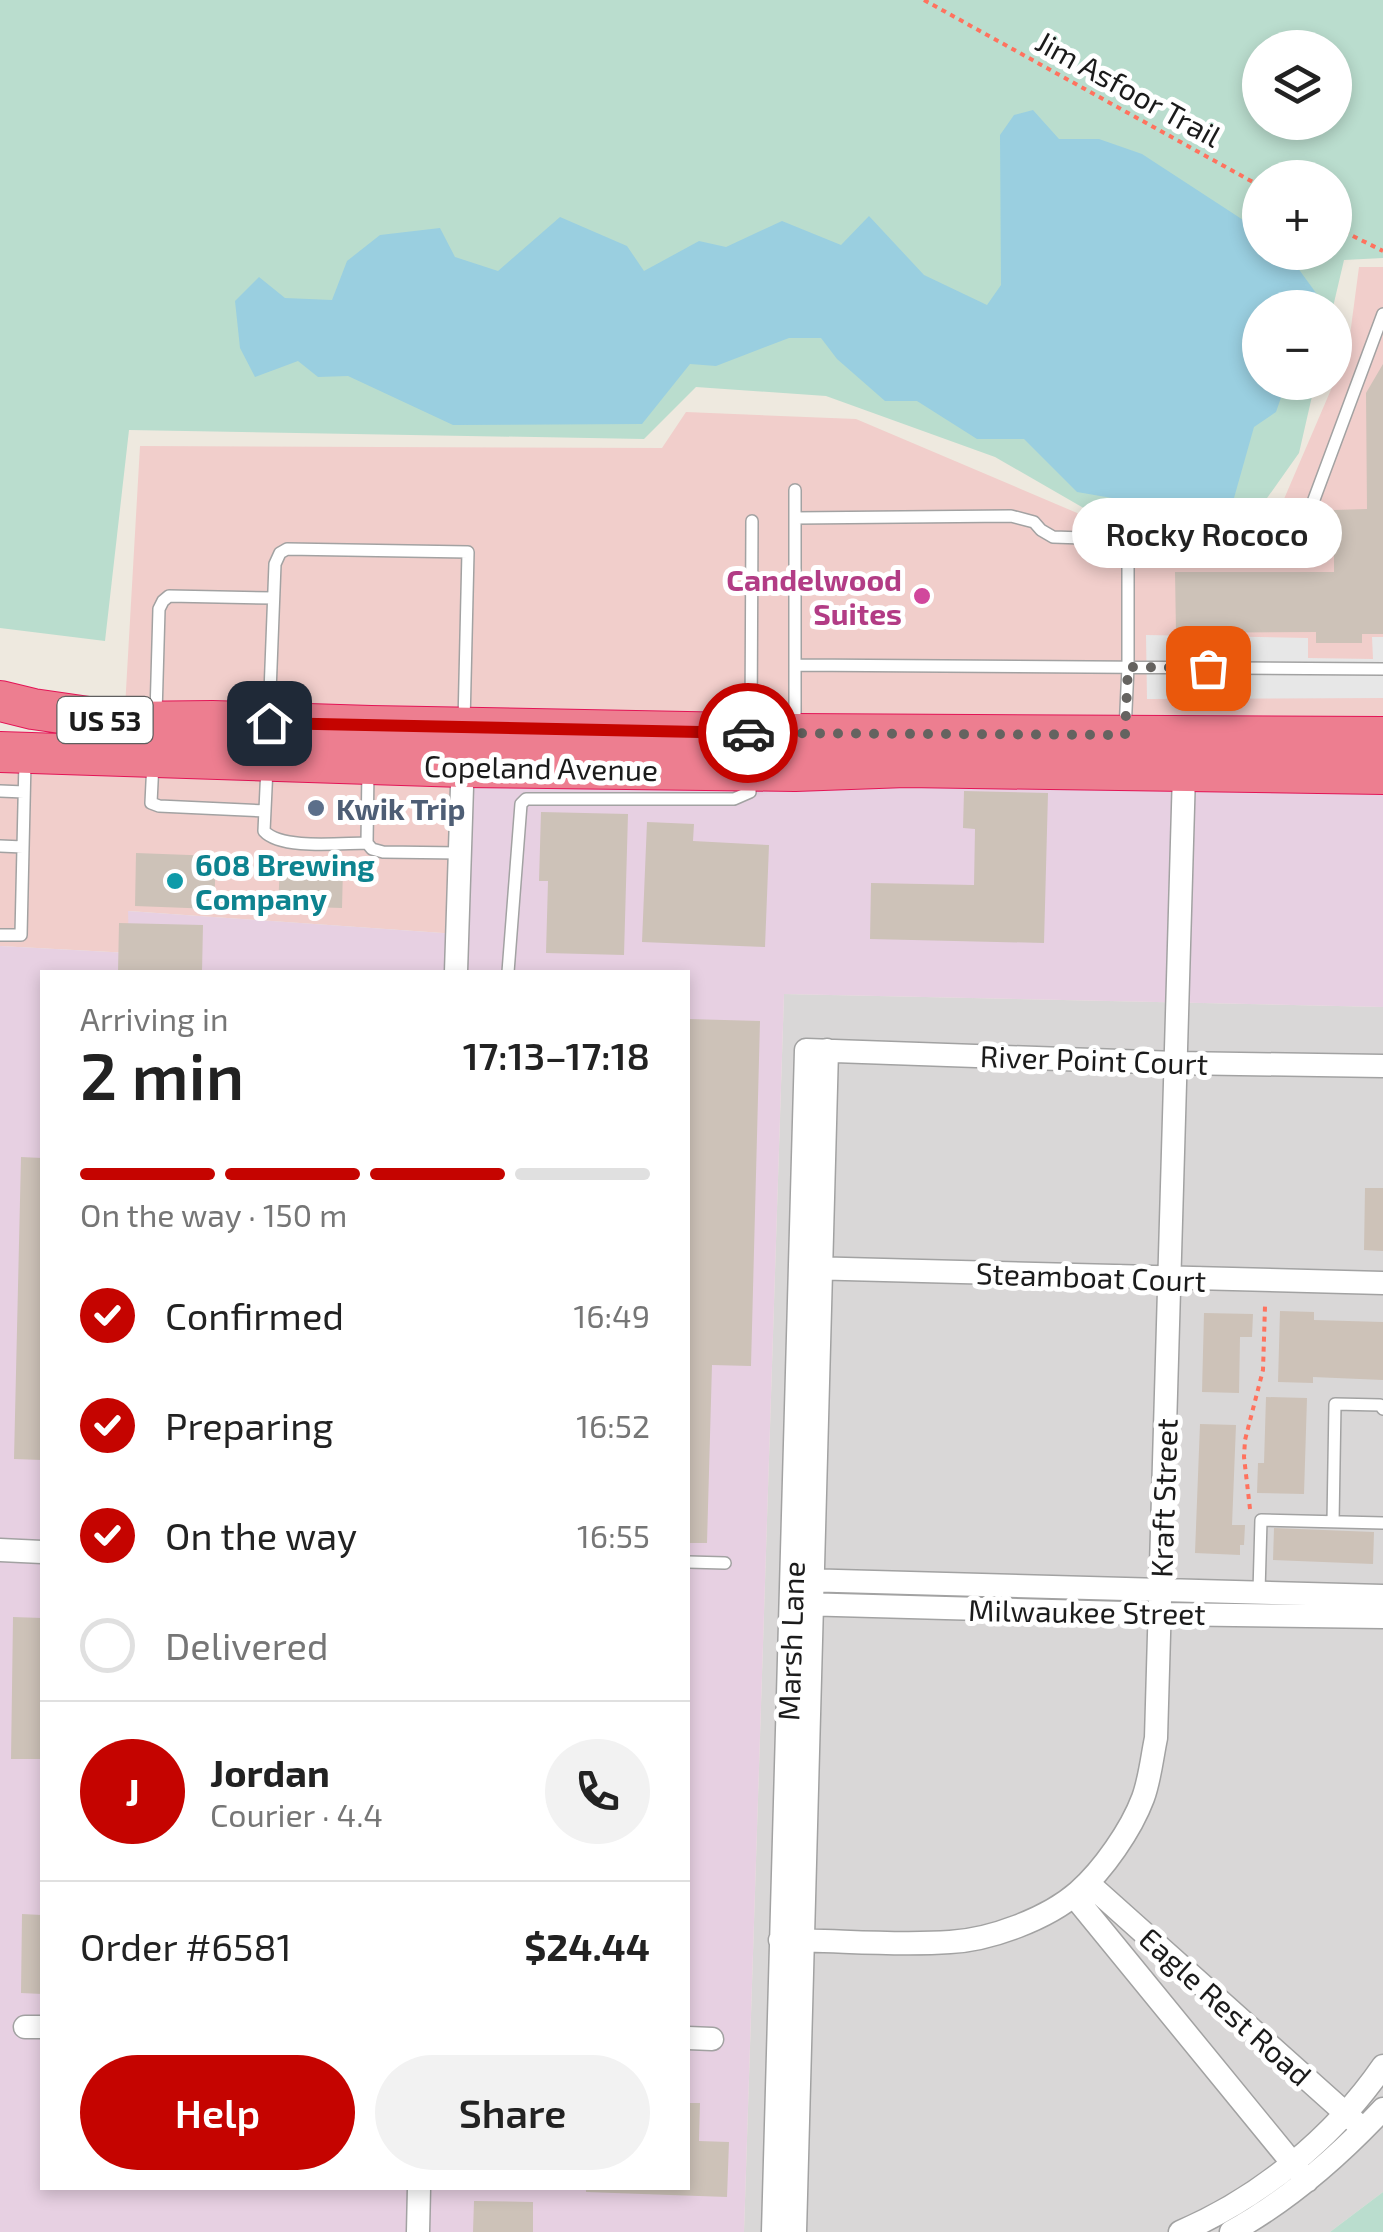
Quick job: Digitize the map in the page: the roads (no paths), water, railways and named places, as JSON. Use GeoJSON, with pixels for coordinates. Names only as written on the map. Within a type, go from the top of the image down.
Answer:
{"type":"FeatureCollection","features":[{"type":"Feature","properties":{"kind":"highway","name":"US 53"},"geometry":{"type":"LineString","coordinates":[[0,701],[33,710],[123,722],[154,740]]}},
{"type":"Feature","properties":{"kind":"highway","name":"Copeland Avenue"},"geometry":{"type":"LineString","coordinates":[[16,765],[154,740],[212,721],[268,742],[368,764],[463,767],[1125,735],[1383,738]]}},
{"type":"Feature","properties":{"kind":"highway","name":"Copeland Avenue"},"geometry":{"type":"LineString","coordinates":[[154,740],[268,742],[464,728],[751,752]]}},
{"type":"Feature","properties":{"kind":"highway"},"geometry":{"type":"LineString","coordinates":[[982,768],[1008,757],[1105,755],[1116,749],[1125,735]]}},
{"type":"Feature","properties":{"kind":"highway","name":"Copeland Avenue"},"geometry":{"type":"LineString","coordinates":[[795,752],[906,768],[1383,774]]}},
{"type":"Feature","properties":{"kind":"street"},"geometry":{"type":"LineString","coordinates":[[456,970],[464,728]]}},
{"type":"Feature","properties":{"kind":"street","name":"Kraft Street"},"geometry":{"type":"LineString","coordinates":[[791,1940],[955,1942],[992,1935],[1033,1919],[1081,1889],[1122,1838],[1144,1797],[1156,1738],[1184,772]]}},
{"type":"Feature","properties":{"kind":"street","name":"River Point Court"},"geometry":{"type":"LineString","coordinates":[[816,1050],[1383,1066]]}},
{"type":"Feature","properties":{"kind":"street","name":"Marsh Lane"},"geometry":{"type":"LineString","coordinates":[[773,2232],[791,1940],[816,1050]]}},
{"type":"Feature","properties":{"kind":"street","name":"Steamboat Court"},"geometry":{"type":"LineString","coordinates":[[810,1268],[1383,1283]]}},
{"type":"Feature","properties":{"kind":"street"},"geometry":{"type":"LineString","coordinates":[[0,1550],[40,1552]]}},
{"type":"Feature","properties":{"kind":"street","name":"Milwaukee Street"},"geometry":{"type":"LineString","coordinates":[[802,1592],[1160,1590],[1383,1596]]}},
{"type":"Feature","properties":{"kind":"street","name":"Milwaukee Street"},"geometry":{"type":"LineString","coordinates":[[802,1592],[1160,1614],[1383,1617]]}},
{"type":"Feature","properties":{"kind":"street","name":"Eagle Rest Road"},"geometry":{"type":"LineString","coordinates":[[1081,1889],[1355,2122]]}},
{"type":"Feature","properties":{"kind":"street","name":"Eagle Rest Road"},"geometry":{"type":"LineString","coordinates":[[1081,1889],[1300,2172]]}},
{"type":"Feature","properties":{"kind":"street","name":"Marsh Lane"},"geometry":{"type":"LineString","coordinates":[[791,1940],[795,2232]]}},
{"type":"Feature","properties":{"kind":"street"},"geometry":{"type":"LineString","coordinates":[[690,2038],[712,2039]]}},
{"type":"Feature","properties":{"kind":"street"},"geometry":{"type":"LineString","coordinates":[[1180,2232],[1247,2195],[1332,2162],[1383,2066]]}},
{"type":"Feature","properties":{"kind":"street"},"geometry":{"type":"LineString","coordinates":[[1355,2122],[1383,2109]]}},
{"type":"Feature","properties":{"kind":"street"},"geometry":{"type":"LineString","coordinates":[[1231,2232],[1253,2220],[1300,2172]]}},
{"type":"Feature","properties":{"kind":"street"},"geometry":{"type":"LineString","coordinates":[[418,2232],[419,2190]]}},
{"type":"Feature","properties":{"kind":"lane"},"geometry":{"type":"LineString","coordinates":[[795,518],[1011,516],[1034,522],[1053,537],[1113,538],[1128,546],[1280,546],[1306,521],[1383,314]]}},
{"type":"Feature","properties":{"kind":"lane"},"geometry":{"type":"LineString","coordinates":[[795,490],[795,752]]}},
{"type":"Feature","properties":{"kind":"lane"},"geometry":{"type":"LineString","coordinates":[[508,970],[521,804],[526,798],[734,799],[750,792],[752,521]]}},
{"type":"Feature","properties":{"kind":"lane"},"geometry":{"type":"LineString","coordinates":[[1125,735],[1128,546]]}},
{"type":"Feature","properties":{"kind":"lane"},"geometry":{"type":"LineString","coordinates":[[367,843],[291,842],[272,839],[264,831],[273,598],[275,564],[280,553],[287,549],[468,552],[464,728]]}},
{"type":"Feature","properties":{"kind":"lane"},"geometry":{"type":"LineString","coordinates":[[265,811],[151,803],[159,609],[163,600],[170,596],[273,598]]}},
{"type":"Feature","properties":{"kind":"lane"},"geometry":{"type":"LineString","coordinates":[[795,665],[1383,669]]}},
{"type":"Feature","properties":{"kind":"lane"},"geometry":{"type":"LineString","coordinates":[[368,764],[367,843],[372,849],[460,853]]}},
{"type":"Feature","properties":{"kind":"lane"},"geometry":{"type":"LineString","coordinates":[[0,791],[16,765]]}},
{"type":"Feature","properties":{"kind":"lane"},"geometry":{"type":"LineString","coordinates":[[0,934],[22,935],[23,847],[16,765]]}},
{"type":"Feature","properties":{"kind":"lane"},"geometry":{"type":"LineString","coordinates":[[0,846],[23,847]]}},
{"type":"Feature","properties":{"kind":"lane"},"geometry":{"type":"LineString","coordinates":[[1333,1522],[1335,1404],[1383,1408]]}},
{"type":"Feature","properties":{"kind":"lane"},"geometry":{"type":"LineString","coordinates":[[1259,1592],[1261,1520],[1383,1524]]}},
{"type":"Feature","properties":{"kind":"lane"},"geometry":{"type":"LineString","coordinates":[[690,1562],[725,1563]]}},
{"type":"Feature","properties":{"kind":"water"},"geometry":{"type":"Polygon","coordinates":[[[1033,110],[1059,139],[1099,139],[1142,154],[1242,219],[1242,270],[1299,270],[1314,290],[1242,290],[1242,400],[1280,400],[1276,412],[1254,427],[1234,498],[1199,513],[1077,492],[1024,439],[977,439],[917,401],[885,401],[837,359],[821,338],[789,338],[716,366],[690,364],[642,424],[453,425],[348,376],[318,377],[298,361],[255,377],[240,348],[235,301],[259,277],[285,298],[332,300],[347,261],[380,235],[440,228],[455,257],[498,271],[560,217],[627,246],[644,271],[699,241],[726,247],[782,221],[841,245],[869,216],[924,275],[987,305],[1001,285],[1000,135],[1014,115],[1033,110]]]}},
{"type":"Feature","properties":{"kind":"place","name":"Candelwood Suites"},"geometry":{"type":"Point","coordinates":[922,596]}},
{"type":"Feature","properties":{"kind":"place","name":"Rocky Rococo"},"geometry":{"type":"Point","coordinates":[1208,668]}},
{"type":"Feature","properties":{"kind":"place","name":"Kwik Trip"},"geometry":{"type":"Point","coordinates":[316,808]}},
{"type":"Feature","properties":{"kind":"place","name":"608 Brewing Company"},"geometry":{"type":"Point","coordinates":[175,881]}}]}
